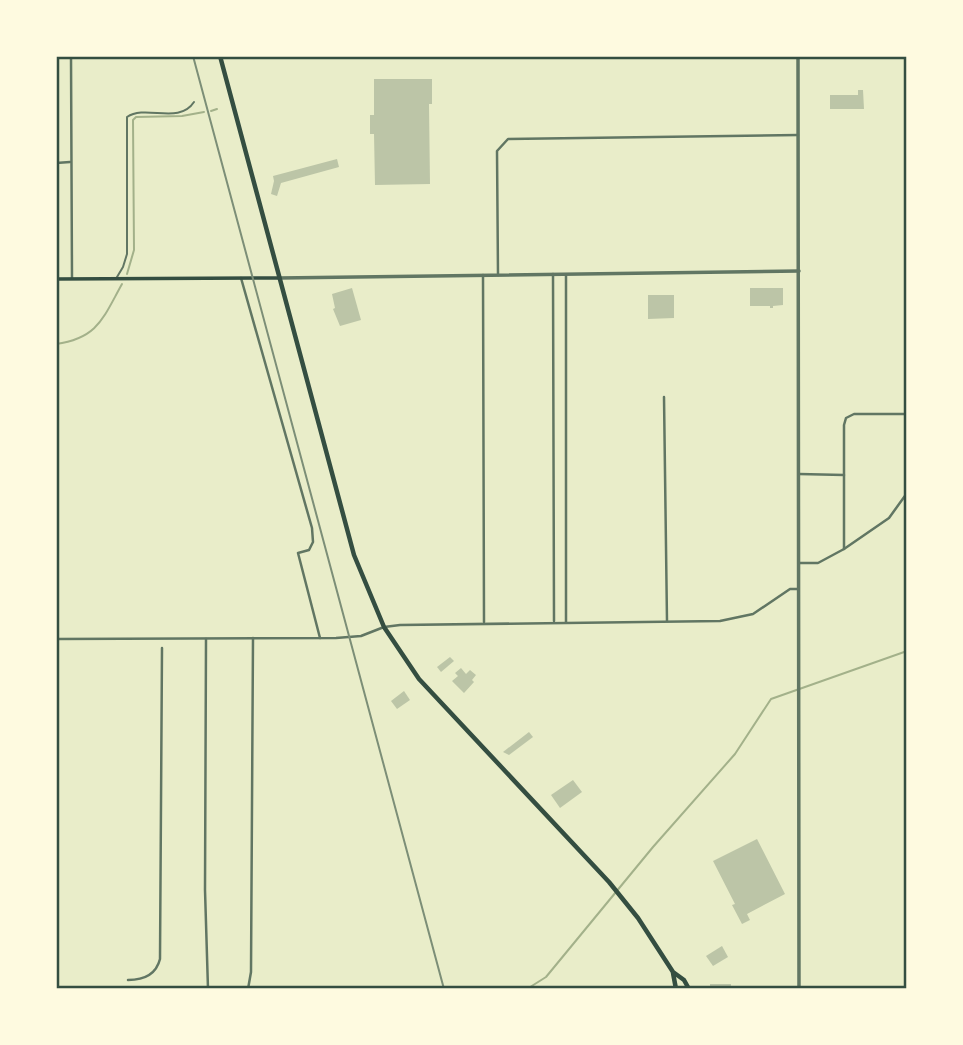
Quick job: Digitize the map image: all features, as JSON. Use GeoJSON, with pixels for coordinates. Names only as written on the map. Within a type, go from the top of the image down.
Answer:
{"type":"FeatureCollection","features":[{"type":"Feature","properties":{"kind":"highway"},"geometry":{"type":"LineString","coordinates":[[220,56],[354,555],[384,627],[428,691],[616,890],[652,938],[673,972],[676,989]]}},
{"type":"Feature","properties":{"kind":"highway"},"geometry":{"type":"LineString","coordinates":[[673,972],[684,980],[689,989]]}},
{"type":"Feature","properties":{"kind":"main road"},"geometry":{"type":"LineString","coordinates":[[56,279],[279,278]]}},
{"type":"Feature","properties":{"kind":"street"},"geometry":{"type":"LineString","coordinates":[[71,56],[72,278]]}},
{"type":"Feature","properties":{"kind":"street"},"geometry":{"type":"LineString","coordinates":[[798,56],[799,989]]}},
{"type":"Feature","properties":{"kind":"street"},"geometry":{"type":"LineString","coordinates":[[498,275],[498,151],[501,144],[511,138],[798,135]]}},
{"type":"Feature","properties":{"kind":"street"},"geometry":{"type":"LineString","coordinates":[[56,163],[72,162]]}},
{"type":"Feature","properties":{"kind":"street"},"geometry":{"type":"LineString","coordinates":[[279,278],[799,271]]}},
{"type":"Feature","properties":{"kind":"street"},"geometry":{"type":"LineString","coordinates":[[553,274],[554,623]]}},
{"type":"Feature","properties":{"kind":"street"},"geometry":{"type":"LineString","coordinates":[[566,274],[566,622]]}},
{"type":"Feature","properties":{"kind":"street"},"geometry":{"type":"LineString","coordinates":[[483,275],[484,624]]}},
{"type":"Feature","properties":{"kind":"street"},"geometry":{"type":"LineString","coordinates":[[240,278],[312,528],[313,542],[309,550],[298,553],[320,638]]}},
{"type":"Feature","properties":{"kind":"street"},"geometry":{"type":"LineString","coordinates":[[664,397],[667,621]]}},
{"type":"Feature","properties":{"kind":"street"},"geometry":{"type":"LineString","coordinates":[[844,549],[846,418],[854,414],[907,414]]}},
{"type":"Feature","properties":{"kind":"street"},"geometry":{"type":"LineString","coordinates":[[799,474],[844,475]]}},
{"type":"Feature","properties":{"kind":"street"},"geometry":{"type":"LineString","coordinates":[[800,563],[818,563],[844,549],[889,518],[907,493]]}},
{"type":"Feature","properties":{"kind":"street"},"geometry":{"type":"LineString","coordinates":[[56,639],[320,638],[361,636],[384,627],[720,621],[744,618],[765,608],[790,589],[800,589]]}},
{"type":"Feature","properties":{"kind":"street"},"geometry":{"type":"LineString","coordinates":[[206,638],[208,989]]}},
{"type":"Feature","properties":{"kind":"street"},"geometry":{"type":"LineString","coordinates":[[248,989],[251,972],[253,638]]}},
{"type":"Feature","properties":{"kind":"street"},"geometry":{"type":"LineString","coordinates":[[128,980],[139,980],[152,973],[158,967],[160,959],[162,648]]}},
{"type":"Feature","properties":{"kind":"lane"},"geometry":{"type":"LineString","coordinates":[[117,278],[127,254],[127,117],[138,113],[178,113],[187,110],[194,102]]}},
{"type":"Feature","properties":{"kind":"lane"},"geometry":{"type":"LineString","coordinates":[[162,648],[163,638]]}},
{"type":"Feature","properties":{"kind":"building"},"geometry":{"type":"Polygon","coordinates":[[[374,79],[432,79],[432,104],[429,104],[430,184],[375,185],[374,134],[370,134],[370,115],[374,115],[374,79]]]}},
{"type":"Feature","properties":{"kind":"building"},"geometry":{"type":"Polygon","coordinates":[[[858,90],[863,90],[864,109],[830,109],[830,95],[858,95],[858,90]]]}},
{"type":"Feature","properties":{"kind":"building"},"geometry":{"type":"Polygon","coordinates":[[[337,159],[339,167],[281,183],[277,196],[271,194],[273,176],[337,159]]]}},
{"type":"Feature","properties":{"kind":"building"},"geometry":{"type":"Polygon","coordinates":[[[352,288],[361,320],[340,326],[333,309],[332,294],[352,288]]]}},
{"type":"Feature","properties":{"kind":"building"},"geometry":{"type":"Polygon","coordinates":[[[750,288],[783,288],[783,305],[773,308],[750,306],[750,288]]]}},
{"type":"Feature","properties":{"kind":"building"},"geometry":{"type":"Polygon","coordinates":[[[648,295],[674,295],[674,318],[648,319],[648,295]]]}},
{"type":"Feature","properties":{"kind":"building"},"geometry":{"type":"Polygon","coordinates":[[[450,657],[454,661],[441,672],[437,667],[450,657]]]}},
{"type":"Feature","properties":{"kind":"building"},"geometry":{"type":"Polygon","coordinates":[[[461,668],[466,674],[470,670],[476,675],[472,680],[474,682],[464,693],[452,681],[461,668]]]}},
{"type":"Feature","properties":{"kind":"building"},"geometry":{"type":"Polygon","coordinates":[[[404,691],[410,700],[397,709],[391,701],[404,691]]]}},
{"type":"Feature","properties":{"kind":"building"},"geometry":{"type":"Polygon","coordinates":[[[529,732],[533,737],[509,755],[503,752],[529,732]]]}},
{"type":"Feature","properties":{"kind":"building"},"geometry":{"type":"Polygon","coordinates":[[[573,780],[582,792],[560,808],[551,795],[573,780]]]}},
{"type":"Feature","properties":{"kind":"building"},"geometry":{"type":"Polygon","coordinates":[[[757,839],[785,894],[747,914],[750,920],[742,924],[713,861],[757,839]]]}},
{"type":"Feature","properties":{"kind":"building"},"geometry":{"type":"Polygon","coordinates":[[[722,946],[728,957],[713,966],[706,956],[722,946]]]}},
{"type":"Feature","properties":{"kind":"building"},"geometry":{"type":"Polygon","coordinates":[[[710,984],[731,984],[731,989],[710,989],[710,984]]]}},
{"type":"Feature","properties":{"kind":"waterway"},"geometry":{"type":"LineString","coordinates":[[211,111],[217,109]]}},
{"type":"Feature","properties":{"kind":"waterway"},"geometry":{"type":"LineString","coordinates":[[127,274],[134,250],[133,120],[136,117],[182,116],[204,112]]}},
{"type":"Feature","properties":{"kind":"waterway"},"geometry":{"type":"LineString","coordinates":[[56,344],[81,337],[98,324],[122,284]]}},
{"type":"Feature","properties":{"kind":"waterway"},"geometry":{"type":"LineString","coordinates":[[527,989],[546,977],[653,847],[735,754],[771,699],[907,651]]}},
{"type":"Feature","properties":{"kind":"railway"},"geometry":{"type":"LineString","coordinates":[[193,56],[444,989]]}}]}
